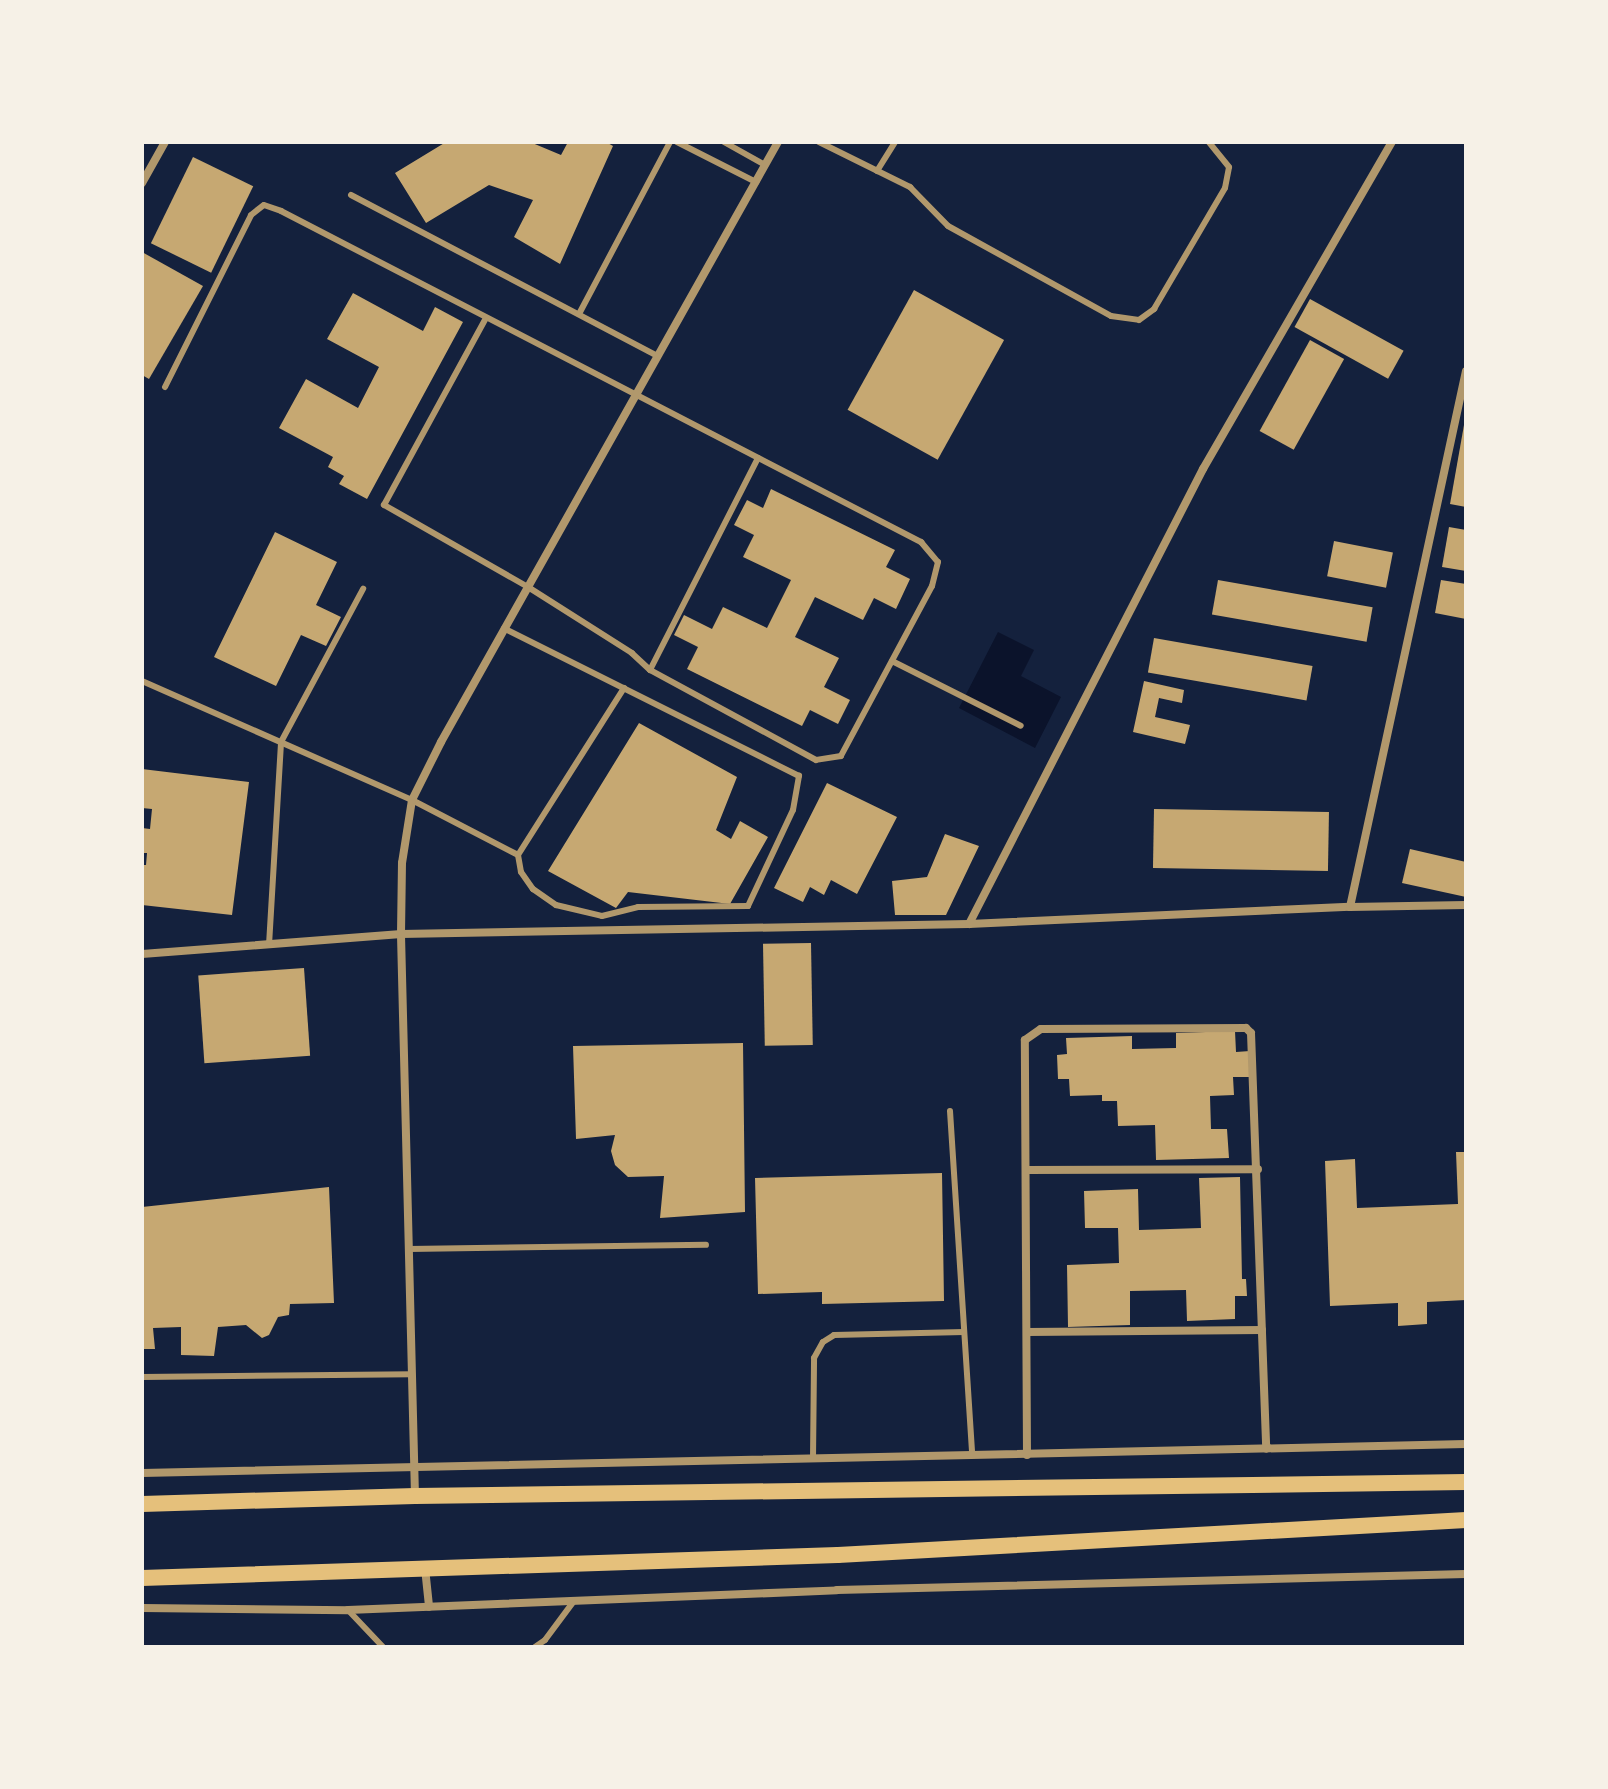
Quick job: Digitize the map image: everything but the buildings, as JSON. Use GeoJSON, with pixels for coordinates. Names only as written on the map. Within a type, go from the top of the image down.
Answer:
{"type":"FeatureCollection","features":[{"type":"Feature","properties":{"kind":"main road"},"geometry":{"type":"LineString","coordinates":[[142,1504],[415,1496],[1466,1482]]}},
{"type":"Feature","properties":{"kind":"main road"},"geometry":{"type":"LineString","coordinates":[[142,1578],[838,1555],[1466,1520]]}},
{"type":"Feature","properties":{"kind":"street"},"geometry":{"type":"LineString","coordinates":[[142,183],[165,142]]}},
{"type":"Feature","properties":{"kind":"street"},"geometry":{"type":"LineString","coordinates":[[415,1496],[401,934],[402,863],[412,800],[504,628],[778,142]]}},
{"type":"Feature","properties":{"kind":"street"},"geometry":{"type":"LineString","coordinates":[[969,924],[1203,469],[1392,142]]}},
{"type":"Feature","properties":{"kind":"street"},"geometry":{"type":"LineString","coordinates":[[1350,907],[1466,371]]}},
{"type":"Feature","properties":{"kind":"street"},"geometry":{"type":"LineString","coordinates":[[142,954],[401,934],[969,924],[1350,907],[1466,905]]}},
{"type":"Feature","properties":{"kind":"street"},"geometry":{"type":"LineString","coordinates":[[1027,1455],[1025,1040],[1041,1029],[1246,1028],[1254,1042],[1266,1449]]}},
{"type":"Feature","properties":{"kind":"street"},"geometry":{"type":"LineString","coordinates":[[1027,1170],[1258,1169]]}},
{"type":"Feature","properties":{"kind":"street"},"geometry":{"type":"LineString","coordinates":[[1027,1332],[1262,1330]]}},
{"type":"Feature","properties":{"kind":"street"},"geometry":{"type":"LineString","coordinates":[[142,1473],[1466,1444]]}},
{"type":"Feature","properties":{"kind":"street"},"geometry":{"type":"LineString","coordinates":[[425,1568],[429,1607]]}},
{"type":"Feature","properties":{"kind":"street"},"geometry":{"type":"LineString","coordinates":[[142,1608],[348,1610],[837,1590],[1466,1574]]}},
{"type":"Feature","properties":{"kind":"lane"},"geometry":{"type":"LineString","coordinates":[[579,314],[670,142]]}},
{"type":"Feature","properties":{"kind":"lane"},"geometry":{"type":"LineString","coordinates":[[677,142],[756,182]]}},
{"type":"Feature","properties":{"kind":"lane"},"geometry":{"type":"LineString","coordinates":[[724,142],[765,165]]}},
{"type":"Feature","properties":{"kind":"lane"},"geometry":{"type":"LineString","coordinates":[[819,142],[910,187],[948,226],[1111,316],[1139,320],[1154,309],[1225,188],[1229,167],[1209,142]]}},
{"type":"Feature","properties":{"kind":"lane"},"geometry":{"type":"LineString","coordinates":[[877,171],[895,142]]}},
{"type":"Feature","properties":{"kind":"lane"},"geometry":{"type":"LineString","coordinates":[[351,195],[658,356]]}},
{"type":"Feature","properties":{"kind":"lane"},"geometry":{"type":"LineString","coordinates":[[165,387],[251,215],[264,205],[486,318],[921,542],[938,562],[932,586],[841,756],[816,760],[650,670],[632,653],[528,587],[384,505],[486,318]]}},
{"type":"Feature","properties":{"kind":"lane"},"geometry":{"type":"LineString","coordinates":[[650,670],[758,458]]}},
{"type":"Feature","properties":{"kind":"lane"},"geometry":{"type":"LineString","coordinates":[[269,945],[281,742],[363,589]]}},
{"type":"Feature","properties":{"kind":"lane"},"geometry":{"type":"LineString","coordinates":[[504,628],[624,688],[799,776],[793,810],[748,906],[638,907],[602,916],[556,905],[533,889],[521,872],[518,855],[624,688]]}},
{"type":"Feature","properties":{"kind":"lane"},"geometry":{"type":"LineString","coordinates":[[892,661],[1021,726]]}},
{"type":"Feature","properties":{"kind":"lane"},"geometry":{"type":"LineString","coordinates":[[142,681],[412,800],[518,855]]}},
{"type":"Feature","properties":{"kind":"lane"},"geometry":{"type":"LineString","coordinates":[[950,1111],[972,1455]]}},
{"type":"Feature","properties":{"kind":"lane"},"geometry":{"type":"LineString","coordinates":[[409,1249],[706,1245]]}},
{"type":"Feature","properties":{"kind":"lane"},"geometry":{"type":"LineString","coordinates":[[813,1459],[814,1358],[823,1342],[834,1335],[964,1332]]}},
{"type":"Feature","properties":{"kind":"lane"},"geometry":{"type":"LineString","coordinates":[[142,1377],[412,1374]]}},
{"type":"Feature","properties":{"kind":"lane"},"geometry":{"type":"LineString","coordinates":[[535,1647],[546,1644],[574,1601]]}},
{"type":"Feature","properties":{"kind":"lane"},"geometry":{"type":"LineString","coordinates":[[348,1610],[378,1645]]}},
{"type":"Feature","properties":{"kind":"water"},"geometry":{"type":"Polygon","coordinates":[[[998,632],[1034,650],[1021,676],[1061,697],[1035,748],[959,708],[998,632]]]}}]}
